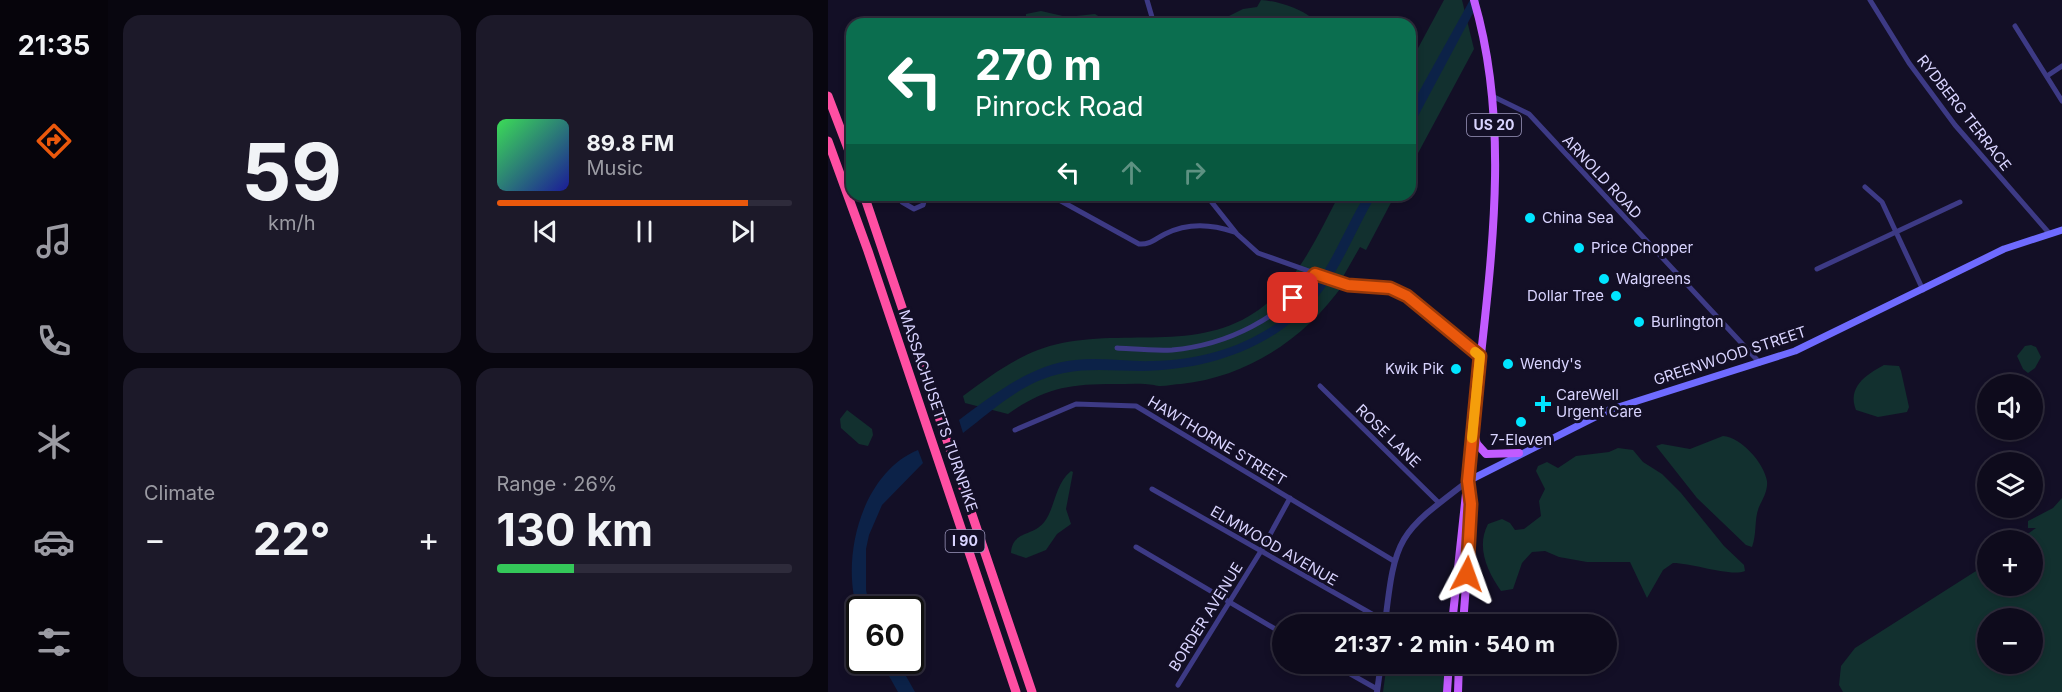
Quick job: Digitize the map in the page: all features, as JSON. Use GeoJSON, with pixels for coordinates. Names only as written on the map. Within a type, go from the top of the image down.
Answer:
{"type":"FeatureCollection","features":[{"type":"Feature","properties":{"kind":"highway"},"geometry":{"type":"LineString","coordinates":[[828,96],[846,143]]}},
{"type":"Feature","properties":{"kind":"highway","name":"MASSACHUSETTS TURNPIKE"},"geometry":{"type":"LineString","coordinates":[[828,141],[846,190]]}},
{"type":"Feature","properties":{"kind":"highway","name":"MASSACHUSETTS TURNPIKE"},"geometry":{"type":"LineString","coordinates":[[850,201],[1016,692]]}},
{"type":"Feature","properties":{"kind":"highway","name":"MASSACHUSETTS TURNPIKE"},"geometry":{"type":"LineString","coordinates":[[866,201],[1032,692]]}},
{"type":"Feature","properties":{"kind":"main road","name":"US 20"},"geometry":{"type":"LineString","coordinates":[[1453,614],[1491,250],[1494,146],[1492,96],[1474,0]]}},
{"type":"Feature","properties":{"kind":"main road","name":"GREENWOOD STREET"},"geometry":{"type":"LineString","coordinates":[[1468,481],[1519,453],[1613,409],[1803,348],[2004,249],[2062,230]]}},
{"type":"Feature","properties":{"kind":"main road"},"geometry":{"type":"LineString","coordinates":[[1473,434],[1477,444],[1486,454],[1519,453]]}},
{"type":"Feature","properties":{"kind":"main road","name":"US 20"},"geometry":{"type":"LineString","coordinates":[[1464,614],[1471,520],[1468,481]]}},
{"type":"Feature","properties":{"kind":"main road"},"geometry":{"type":"LineString","coordinates":[[1447,692],[1448,674]]}},
{"type":"Feature","properties":{"kind":"main road"},"geometry":{"type":"LineString","coordinates":[[1458,692],[1459,674]]}},
{"type":"Feature","properties":{"kind":"street"},"geometry":{"type":"LineString","coordinates":[[1147,0],[1152,18]]}},
{"type":"Feature","properties":{"kind":"street","name":"RYDBERG TERRACE"},"geometry":{"type":"LineString","coordinates":[[1870,0],[1909,63],[1955,125],[2049,233]]}},
{"type":"Feature","properties":{"kind":"street"},"geometry":{"type":"LineString","coordinates":[[2015,26],[2062,101]]}},
{"type":"Feature","properties":{"kind":"street"},"geometry":{"type":"LineString","coordinates":[[2047,76],[2062,66]]}},
{"type":"Feature","properties":{"kind":"street","name":"ARNOLD ROAD"},"geometry":{"type":"LineString","coordinates":[[1492,96],[1529,114],[1760,363]]}},
{"type":"Feature","properties":{"kind":"street"},"geometry":{"type":"LineString","coordinates":[[1865,187],[1882,202],[1923,290]]}},
{"type":"Feature","properties":{"kind":"street"},"geometry":{"type":"LineString","coordinates":[[902,201],[914,209],[923,205],[924,201]]}},
{"type":"Feature","properties":{"kind":"street"},"geometry":{"type":"LineString","coordinates":[[1064,201],[1138,244],[1148,244],[1170,232],[1198,226],[1235,232]]}},
{"type":"Feature","properties":{"kind":"street"},"geometry":{"type":"LineString","coordinates":[[1211,201],[1235,232],[1258,253],[1348,285],[1383,286],[1400,291],[1480,356]]}},
{"type":"Feature","properties":{"kind":"street"},"geometry":{"type":"LineString","coordinates":[[1817,269],[1960,202]]}},
{"type":"Feature","properties":{"kind":"street"},"geometry":{"type":"LineString","coordinates":[[1117,348],[1171,350],[1206,345],[1249,330],[1282,308],[1304,289],[1316,274]]}},
{"type":"Feature","properties":{"kind":"street","name":"ROSE LANE"},"geometry":{"type":"LineString","coordinates":[[1320,386],[1439,503]]}},
{"type":"Feature","properties":{"kind":"street","name":"HAWTHORNE STREET"},"geometry":{"type":"LineString","coordinates":[[1015,429],[1076,404],[1133,405],[1394,561]]}},
{"type":"Feature","properties":{"kind":"street","name":"GREENWOOD STREET"},"geometry":{"type":"LineString","coordinates":[[1387,614],[1394,561],[1407,531],[1468,481]]}},
{"type":"Feature","properties":{"kind":"street","name":"ELMWOOD AVENUE"},"geometry":{"type":"LineString","coordinates":[[1152,489],[1371,614]]}},
{"type":"Feature","properties":{"kind":"street","name":"BORDER AVENUE"},"geometry":{"type":"LineString","coordinates":[[1178,685],[1230,602],[1290,498]]}},
{"type":"Feature","properties":{"kind":"street"},"geometry":{"type":"LineString","coordinates":[[1136,547],[1272,627]]}},
{"type":"Feature","properties":{"kind":"street"},"geometry":{"type":"LineString","coordinates":[[1349,674],[1377,691],[1379,674]]}},
{"type":"Feature","properties":{"kind":"green space"},"geometry":{"type":"Polygon","coordinates":[[[1261,0],[1276,2],[1292,7],[1312,18],[1225,18],[1243,9],[1257,7],[1261,0]]]}},
{"type":"Feature","properties":{"kind":"green space"},"geometry":{"type":"Polygon","coordinates":[[[1444,0],[1462,0],[1474,49],[1416,157],[1416,52],[1444,0]]]}},
{"type":"Feature","properties":{"kind":"green space"},"geometry":{"type":"Polygon","coordinates":[[[1041,11],[1067,17],[1095,14],[1101,18],[1027,18],[1026,14],[1041,11]]]}},
{"type":"Feature","properties":{"kind":"green space"},"geometry":{"type":"Polygon","coordinates":[[[1336,201],[1392,201],[1366,250],[1360,247],[1340,282],[1343,285],[1328,304],[1293,338],[1252,364],[1206,380],[1181,384],[1160,386],[1098,384],[1058,389],[1034,398],[1008,414],[965,403],[963,396],[998,371],[1034,351],[1062,343],[1090,339],[1199,334],[1224,327],[1249,316],[1284,287],[1310,249],[1336,201]]]}},
{"type":"Feature","properties":{"kind":"green space"},"geometry":{"type":"Polygon","coordinates":[[[2025,346],[2036,347],[2041,357],[2035,368],[2028,373],[2023,369],[2017,356],[2025,346]]]}},
{"type":"Feature","properties":{"kind":"green space"},"geometry":{"type":"Polygon","coordinates":[[[1884,365],[1899,366],[1909,407],[1907,412],[1878,417],[1856,410],[1854,395],[1856,389],[1864,378],[1884,365]]]}},
{"type":"Feature","properties":{"kind":"green space"},"geometry":{"type":"Polygon","coordinates":[[[847,410],[872,429],[873,435],[868,446],[859,444],[841,428],[840,419],[847,410]]]}},
{"type":"Feature","properties":{"kind":"green space"},"geometry":{"type":"Polygon","coordinates":[[[1723,436],[1737,441],[1751,452],[1757,459],[1767,481],[1766,491],[1757,512],[1752,547],[1746,545],[1697,498],[1656,446],[1662,444],[1690,449],[1723,436]]]}},
{"type":"Feature","properties":{"kind":"green space"},"geometry":{"type":"Polygon","coordinates":[[[1618,448],[1633,450],[1643,462],[1662,474],[1681,493],[1724,546],[1744,565],[1745,571],[1721,571],[1673,563],[1663,570],[1647,598],[1630,562],[1587,562],[1559,557],[1545,551],[1532,552],[1522,563],[1513,589],[1501,591],[1491,575],[1483,550],[1488,524],[1502,519],[1510,523],[1515,530],[1524,529],[1541,516],[1539,501],[1545,489],[1536,471],[1538,466],[1547,462],[1558,468],[1576,456],[1609,452],[1618,448]]]}},
{"type":"Feature","properties":{"kind":"green space"},"geometry":{"type":"Polygon","coordinates":[[[1071,471],[1073,472],[1066,509],[1071,524],[1057,534],[1046,550],[1026,558],[1011,553],[1012,546],[1019,537],[1035,530],[1045,521],[1062,482],[1071,471]]]}},
{"type":"Feature","properties":{"kind":"green space"},"geometry":{"type":"Polygon","coordinates":[[[2062,498],[2062,692],[1843,692],[1839,685],[1841,666],[1855,648],[1977,570],[1977,596],[2043,596],[2043,530],[2028,528],[2028,521],[2034,518],[2043,518],[2043,513],[2053,508],[2062,498]]]}},
{"type":"Feature","properties":{"kind":"green space"},"geometry":{"type":"Polygon","coordinates":[[[1385,674],[1445,674],[1444,692],[1383,692],[1385,674]]]}},
{"type":"Feature","properties":{"kind":"water"},"geometry":{"type":"Polygon","coordinates":[[[1470,0],[1480,0],[1416,120],[1416,97],[1470,0]]]}},
{"type":"Feature","properties":{"kind":"water"},"geometry":{"type":"Polygon","coordinates":[[[1362,201],[1373,201],[1328,283],[1302,313],[1283,329],[1262,342],[1240,352],[1191,366],[1166,370],[1083,371],[1049,377],[1022,389],[963,433],[959,420],[1014,382],[1044,368],[1085,359],[1153,361],[1192,357],[1229,348],[1264,331],[1295,308],[1316,283],[1362,201]]]}},
{"type":"Feature","properties":{"kind":"water"},"geometry":{"type":"Polygon","coordinates":[[[918,450],[923,463],[882,505],[869,535],[866,549],[867,596],[854,596],[852,570],[854,545],[860,521],[869,498],[882,478],[898,461],[918,450]]]}},
{"type":"Feature","properties":{"kind":"water"},"geometry":{"type":"Polygon","coordinates":[[[888,674],[905,674],[915,692],[898,692],[888,674]]]}},
{"type":"Feature","properties":{"kind":"slow traffic"},"geometry":{"type":"LineString","coordinates":[[1472,438],[1480,356],[1475,352]]}},
{"type":"Feature","properties":{"kind":"place","name":"China Sea"},"geometry":{"type":"Point","coordinates":[1530,218]}},
{"type":"Feature","properties":{"kind":"place","name":"Price Chopper"},"geometry":{"type":"Point","coordinates":[1579,248]}},
{"type":"Feature","properties":{"kind":"place","name":"Walgreens"},"geometry":{"type":"Point","coordinates":[1604,279]}},
{"type":"Feature","properties":{"kind":"place","name":"Dollar Tree"},"geometry":{"type":"Point","coordinates":[1616,296]}},
{"type":"Feature","properties":{"kind":"place","name":"Burlington"},"geometry":{"type":"Point","coordinates":[1639,322]}},
{"type":"Feature","properties":{"kind":"place","name":"Wendy's"},"geometry":{"type":"Point","coordinates":[1508,364]}},
{"type":"Feature","properties":{"kind":"place","name":"Kwik Pik"},"geometry":{"type":"Point","coordinates":[1456,369]}},
{"type":"Feature","properties":{"kind":"place","name":"CareWell Urgent Care"},"geometry":{"type":"Point","coordinates":[1543,404]}},
{"type":"Feature","properties":{"kind":"place","name":"7-Eleven"},"geometry":{"type":"Point","coordinates":[1521,422]}},
{"type":"Feature","properties":{"kind":"route"},"geometry":{"type":"LineString","coordinates":[[1293,298],[1304,289],[1315,274],[1348,285],[1394,288],[1480,356],[1468,481],[1471,520],[1467,574]]}}]}
